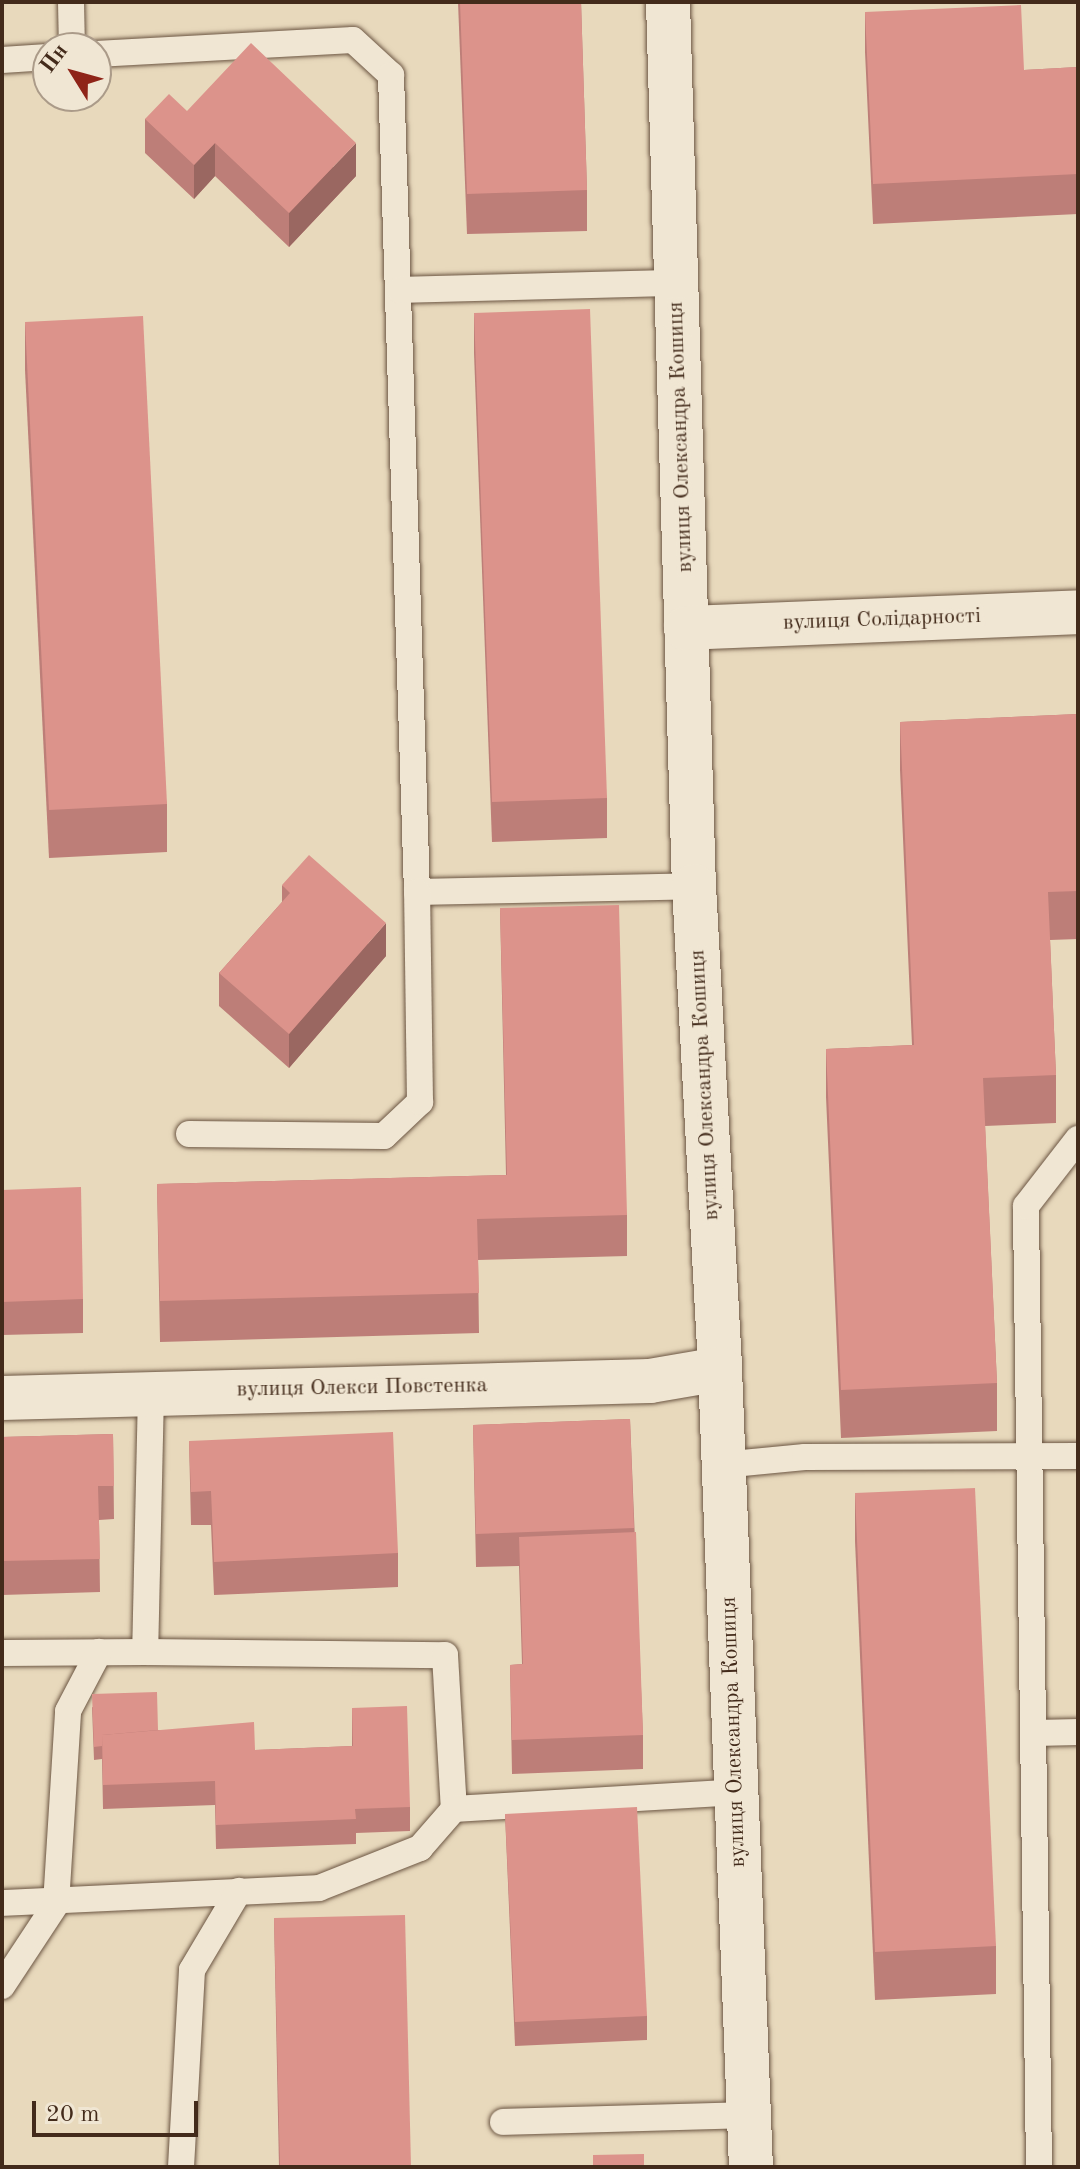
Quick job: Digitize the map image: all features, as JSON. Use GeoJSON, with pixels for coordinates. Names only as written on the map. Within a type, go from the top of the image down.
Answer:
{"type":"FeatureCollection","features":[{"type":"Feature","properties":{"kind":"street","name":"вулиця Олександра Кошиця"},"geometry":{"type":"LineString","coordinates":[[668,2],[694,886],[720,1369],[751,2167]]}},
{"type":"Feature","properties":{"kind":"street","name":"вулиця Солідарності"},"geometry":{"type":"LineString","coordinates":[[686,628],[1078,612]]}},
{"type":"Feature","properties":{"kind":"street","name":"вулиця Олекси Повстенка"},"geometry":{"type":"LineString","coordinates":[[2,1398],[650,1381],[720,1369]]}},
{"type":"Feature","properties":{"kind":"lane"},"geometry":{"type":"LineString","coordinates":[[71,2],[72,32]]}},
{"type":"Feature","properties":{"kind":"lane"},"geometry":{"type":"LineString","coordinates":[[112,53],[353,40],[391,75],[417,892],[420,1102],[384,1136],[189,1134]]}},
{"type":"Feature","properties":{"kind":"lane"},"geometry":{"type":"LineString","coordinates":[[2,60],[32,58]]}},
{"type":"Feature","properties":{"kind":"lane"},"geometry":{"type":"LineString","coordinates":[[400,290],[676,283]]}},
{"type":"Feature","properties":{"kind":"lane"},"geometry":{"type":"LineString","coordinates":[[417,892],[694,886]]}},
{"type":"Feature","properties":{"kind":"lane"},"geometry":{"type":"LineString","coordinates":[[1039,2167],[1036,1733],[1026,1206],[1078,1139]]}},
{"type":"Feature","properties":{"kind":"lane"},"geometry":{"type":"LineString","coordinates":[[145,1652],[151,1393]]}},
{"type":"Feature","properties":{"kind":"lane"},"geometry":{"type":"LineString","coordinates":[[722,1465],[805,1457],[1078,1456]]}},
{"type":"Feature","properties":{"kind":"lane"},"geometry":{"type":"LineString","coordinates":[[2,1986],[56,1904],[68,1711],[99,1652]]}},
{"type":"Feature","properties":{"kind":"lane"},"geometry":{"type":"LineString","coordinates":[[2,1653],[445,1655],[454,1809],[420,1848],[319,1888],[56,1904],[2,1903]]}},
{"type":"Feature","properties":{"kind":"lane"},"geometry":{"type":"LineString","coordinates":[[1036,1733],[1078,1732]]}},
{"type":"Feature","properties":{"kind":"lane"},"geometry":{"type":"LineString","coordinates":[[454,1809],[737,1792]]}},
{"type":"Feature","properties":{"kind":"lane"},"geometry":{"type":"LineString","coordinates":[[181,2167],[192,1970],[239,1891]]}},
{"type":"Feature","properties":{"kind":"lane"},"geometry":{"type":"LineString","coordinates":[[503,2122],[747,2115]]}},
{"type":"Feature","properties":{"kind":"building"},"geometry":{"type":"Polygon","coordinates":[[[460,2],[581,2],[587,190],[467,194],[460,2]]]}},
{"type":"Feature","properties":{"kind":"building"},"geometry":{"type":"Polygon","coordinates":[[[1021,5],[1024,70],[1078,67],[1078,174],[873,184],[865,12],[1021,5]]]}},
{"type":"Feature","properties":{"kind":"building"},"geometry":{"type":"Polygon","coordinates":[[[251,43],[356,143],[289,213],[215,143],[194,165],[145,119],[169,94],[187,111],[251,43]]]}},
{"type":"Feature","properties":{"kind":"building"},"geometry":{"type":"Polygon","coordinates":[[[590,309],[607,798],[492,802],[474,313],[590,309]]]}},
{"type":"Feature","properties":{"kind":"building"},"geometry":{"type":"Polygon","coordinates":[[[143,316],[167,804],[49,810],[25,322],[143,316]]]}},
{"type":"Feature","properties":{"kind":"building"},"geometry":{"type":"Polygon","coordinates":[[[1078,714],[1078,891],[1048,892],[1056,1075],[983,1078],[997,1383],[841,1390],[826,1049],[914,1045],[900,722],[1078,714]]]}},
{"type":"Feature","properties":{"kind":"building"},"geometry":{"type":"Polygon","coordinates":[[[309,855],[386,923],[289,1034],[219,973],[290,893],[282,885],[309,855]]]}},
{"type":"Feature","properties":{"kind":"building"},"geometry":{"type":"Polygon","coordinates":[[[619,905],[627,1215],[477,1219],[479,1293],[160,1301],[157,1184],[507,1175],[500,908],[619,905]]]}},
{"type":"Feature","properties":{"kind":"building"},"geometry":{"type":"Polygon","coordinates":[[[81,1187],[83,1299],[2,1302],[2,1190],[81,1187]]]}},
{"type":"Feature","properties":{"kind":"building"},"geometry":{"type":"Polygon","coordinates":[[[630,1419],[634,1528],[476,1534],[473,1425],[630,1419]]]}},
{"type":"Feature","properties":{"kind":"building"},"geometry":{"type":"Polygon","coordinates":[[[393,1432],[398,1553],[214,1562],[211,1491],[191,1492],[189,1441],[393,1432]]]}},
{"type":"Feature","properties":{"kind":"building"},"geometry":{"type":"Polygon","coordinates":[[[113,1434],[114,1486],[98,1486],[100,1559],[2,1561],[2,1437],[113,1434]]]}},
{"type":"Feature","properties":{"kind":"building"},"geometry":{"type":"Polygon","coordinates":[[[975,1488],[996,1946],[875,1952],[855,1493],[975,1488]]]}},
{"type":"Feature","properties":{"kind":"building"},"geometry":{"type":"Polygon","coordinates":[[[636,1532],[643,1735],[512,1740],[510,1665],[523,1664],[519,1537],[636,1532]]]}},
{"type":"Feature","properties":{"kind":"building"},"geometry":{"type":"Polygon","coordinates":[[[157,1692],[158,1730],[102,1735],[102,1746],[94,1747],[92,1694],[157,1692]]]}},
{"type":"Feature","properties":{"kind":"building"},"geometry":{"type":"Polygon","coordinates":[[[407,1706],[410,1807],[355,1809],[356,1819],[216,1825],[215,1781],[103,1785],[102,1735],[254,1722],[255,1750],[353,1746],[352,1708],[407,1706]]]}},
{"type":"Feature","properties":{"kind":"building"},"geometry":{"type":"Polygon","coordinates":[[[637,1807],[647,2016],[515,2022],[505,1814],[637,1807]]]}},
{"type":"Feature","properties":{"kind":"building"},"geometry":{"type":"Polygon","coordinates":[[[405,1915],[411,2167],[280,2167],[274,1918],[405,1915]]]}},
{"type":"Feature","properties":{"kind":"building"},"geometry":{"type":"Polygon","coordinates":[[[644,2154],[644,2167],[593,2167],[593,2155],[644,2154]]]}}]}
